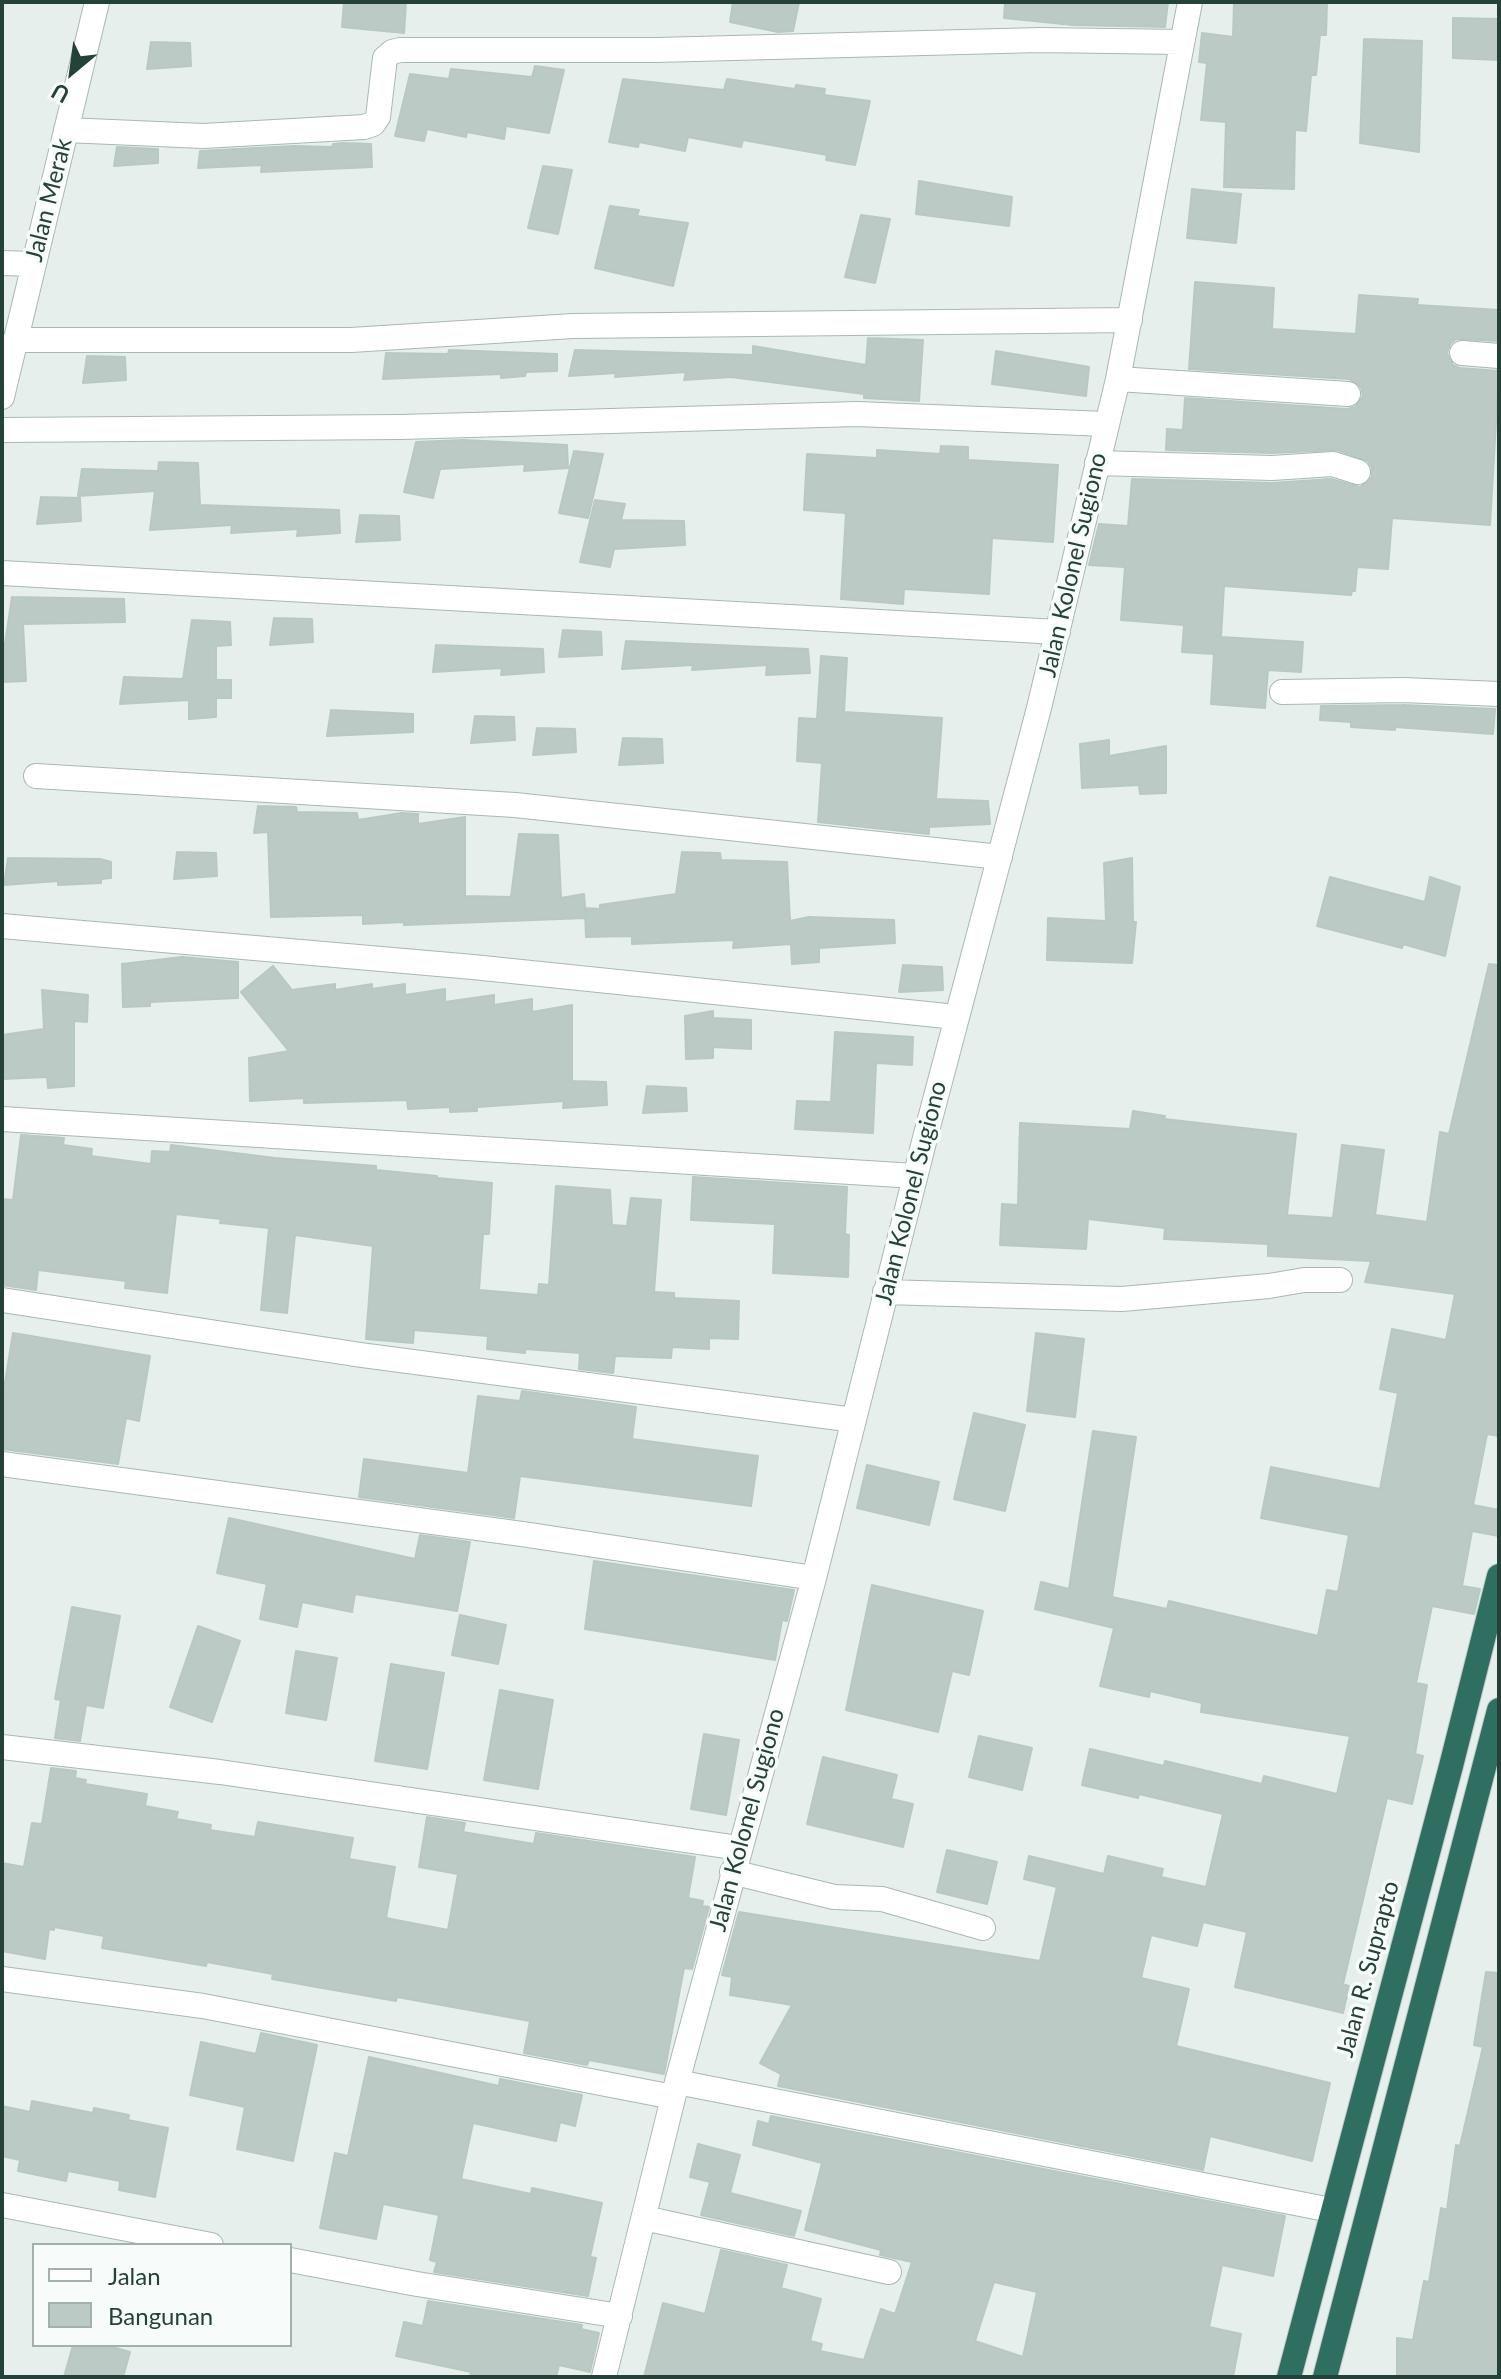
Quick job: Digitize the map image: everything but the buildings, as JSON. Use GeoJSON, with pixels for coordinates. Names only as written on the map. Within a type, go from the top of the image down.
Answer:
{"type":"FeatureCollection","features":[{"type":"Feature","properties":{"kind":"highway","name":"Jalan R. Suprapto"},"geometry":{"type":"LineString","coordinates":[[1289,2377],[1499,1576]]}},
{"type":"Feature","properties":{"kind":"highway"},"geometry":{"type":"LineString","coordinates":[[1325,2377],[1499,1710]]}},
{"type":"Feature","properties":{"kind":"highway"},"geometry":{"type":"LineString","coordinates":[[1316,2280],[1349,2287]]}},
{"type":"Feature","properties":{"kind":"street","name":"Jalan Merak"},"geometry":{"type":"LineString","coordinates":[[2,397],[97,2]]}},
{"type":"Feature","properties":{"kind":"street","name":"Jalan Kolonel Sugiono"},"geometry":{"type":"LineString","coordinates":[[604,2377],[675,2089],[814,1578],[885,1292],[1058,632],[1118,379],[1190,2]]}},
{"type":"Feature","properties":{"kind":"street"},"geometry":{"type":"LineString","coordinates":[[66,130],[203,136],[364,127],[373,124],[378,117],[385,58],[400,50],[656,50],[1040,40],[1182,42]]}},
{"type":"Feature","properties":{"kind":"street"},"geometry":{"type":"LineString","coordinates":[[2,263],[33,264]]}},
{"type":"Feature","properties":{"kind":"street"},"geometry":{"type":"LineString","coordinates":[[15,340],[351,340],[573,326],[1130,320]]}},
{"type":"Feature","properties":{"kind":"street"},"geometry":{"type":"LineString","coordinates":[[1462,353],[1499,356]]}},
{"type":"Feature","properties":{"kind":"street"},"geometry":{"type":"LineString","coordinates":[[1118,379],[1348,394]]}},
{"type":"Feature","properties":{"kind":"street"},"geometry":{"type":"LineString","coordinates":[[2,430],[400,427],[857,414],[1106,424]]}},
{"type":"Feature","properties":{"kind":"street"},"geometry":{"type":"LineString","coordinates":[[1097,463],[1272,468],[1333,464],[1358,472]]}},
{"type":"Feature","properties":{"kind":"street"},"geometry":{"type":"LineString","coordinates":[[2,573],[1058,632]]}},
{"type":"Feature","properties":{"kind":"street"},"geometry":{"type":"LineString","coordinates":[[1282,692],[1403,690],[1499,694]]}},
{"type":"Feature","properties":{"kind":"street"},"geometry":{"type":"LineString","coordinates":[[36,776],[515,805],[1000,857]]}},
{"type":"Feature","properties":{"kind":"street"},"geometry":{"type":"LineString","coordinates":[[2,926],[442,964],[956,1017]]}},
{"type":"Feature","properties":{"kind":"street"},"geometry":{"type":"LineString","coordinates":[[2,1119],[915,1176]]}},
{"type":"Feature","properties":{"kind":"street"},"geometry":{"type":"LineString","coordinates":[[885,1292],[1122,1299],[1304,1280],[1340,1280]]}},
{"type":"Feature","properties":{"kind":"street"},"geometry":{"type":"LineString","coordinates":[[2,1300],[376,1357],[854,1420]]}},
{"type":"Feature","properties":{"kind":"street"},"geometry":{"type":"LineString","coordinates":[[2,1464],[522,1534],[814,1578]]}},
{"type":"Feature","properties":{"kind":"street"},"geometry":{"type":"LineString","coordinates":[[2,1747],[220,1772],[739,1848]]}},
{"type":"Feature","properties":{"kind":"street"},"geometry":{"type":"LineString","coordinates":[[732,1872],[834,1897],[882,1899],[983,1928]]}},
{"type":"Feature","properties":{"kind":"street"},"geometry":{"type":"LineString","coordinates":[[2,1979],[203,2006],[1331,2210]]}},
{"type":"Feature","properties":{"kind":"street"},"geometry":{"type":"LineString","coordinates":[[2,2205],[201,2243]]}},
{"type":"Feature","properties":{"kind":"street"},"geometry":{"type":"LineString","coordinates":[[644,2218],[889,2272]]}},
{"type":"Feature","properties":{"kind":"street"},"geometry":{"type":"LineString","coordinates":[[292,2260],[620,2316]]}}]}
